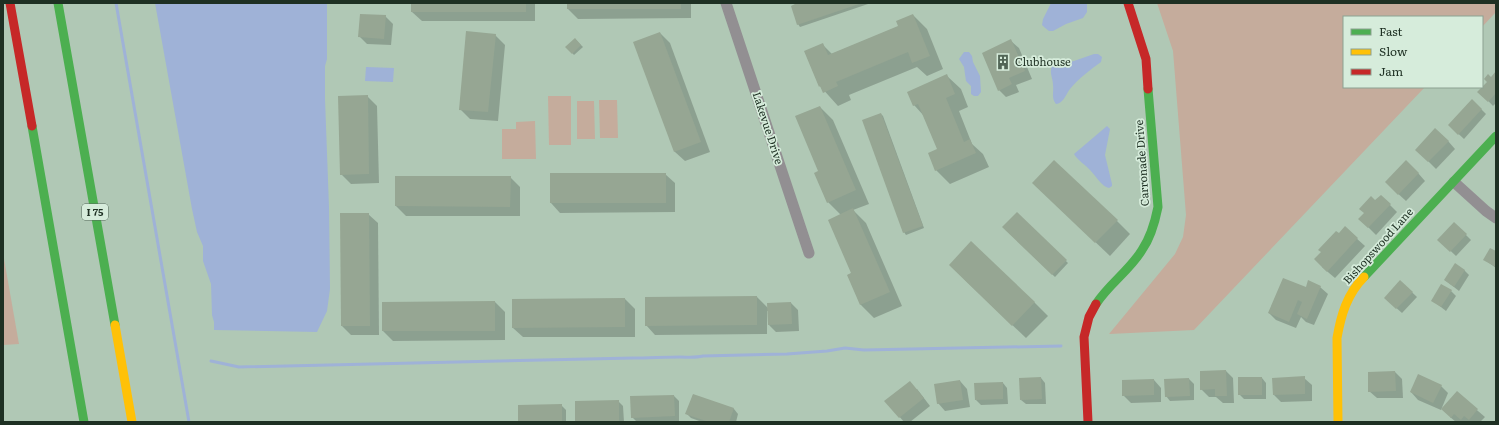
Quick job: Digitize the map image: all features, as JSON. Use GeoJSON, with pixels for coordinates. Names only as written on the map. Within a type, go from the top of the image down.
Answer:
{"type":"FeatureCollection","features":[{"type":"Feature","properties":{"kind":"main road"},"geometry":{"type":"LineString","coordinates":[[10,3],[84,422]]}},
{"type":"Feature","properties":{"kind":"main road","name":"I 75"},"geometry":{"type":"LineString","coordinates":[[58,3],[132,422]]}},
{"type":"Feature","properties":{"kind":"main road","name":"Carronade Drive"},"geometry":{"type":"LineString","coordinates":[[1088,422],[1084,337],[1087,324],[1092,310],[1101,298],[1142,251],[1153,231],[1158,207],[1146,59],[1128,3]]}},
{"type":"Feature","properties":{"kind":"main road"},"geometry":{"type":"LineString","coordinates":[[3,8],[35,143]]}},
{"type":"Feature","properties":{"kind":"main road","name":"Bishopswood Lane"},"geometry":{"type":"LineString","coordinates":[[1338,422],[1337,338],[1343,310],[1350,295],[1359,282],[1496,136]]}},
{"type":"Feature","properties":{"kind":"street","name":"Lakevue Drive"},"geometry":{"type":"LineString","coordinates":[[726,3],[809,253]]}},
{"type":"Feature","properties":{"kind":"street"},"geometry":{"type":"LineString","coordinates":[[1454,182],[1496,218]]}},
{"type":"Feature","properties":{"kind":"shaded area"},"geometry":{"type":"Polygon","coordinates":[[[1157,3],[1496,3],[1496,12],[1483,26],[1483,16],[1343,16],[1343,88],[1424,88],[1194,330],[1109,334],[1175,254],[1183,237],[1186,215],[1173,51],[1157,3]]]}},
{"type":"Feature","properties":{"kind":"shaded area"},"geometry":{"type":"Polygon","coordinates":[[[548,96],[571,96],[571,145],[549,145],[548,96]]]}},
{"type":"Feature","properties":{"kind":"shaded area"},"geometry":{"type":"Polygon","coordinates":[[[599,100],[617,100],[618,138],[600,138],[599,100]]]}},
{"type":"Feature","properties":{"kind":"shaded area"},"geometry":{"type":"Polygon","coordinates":[[[577,101],[594,101],[595,139],[577,139],[577,101]]]}},
{"type":"Feature","properties":{"kind":"shaded area"},"geometry":{"type":"Polygon","coordinates":[[[535,121],[536,159],[502,159],[502,129],[516,129],[516,122],[535,121]]]}},
{"type":"Feature","properties":{"kind":"shaded area"},"geometry":{"type":"Polygon","coordinates":[[[3,253],[19,344],[3,345],[3,253]]]}},
{"type":"Feature","properties":{"kind":"water"},"geometry":{"type":"Polygon","coordinates":[[[155,3],[327,3],[325,99],[330,289],[327,311],[317,332],[214,330],[211,284],[203,261],[203,246],[197,232],[192,209],[155,3]]]}},
{"type":"Feature","properties":{"kind":"water"},"geometry":{"type":"Polygon","coordinates":[[[1051,3],[1087,3],[1087,12],[1083,18],[1066,24],[1053,31],[1049,31],[1042,25],[1043,19],[1051,3]]]}},
{"type":"Feature","properties":{"kind":"water"},"geometry":{"type":"Polygon","coordinates":[[[964,52],[969,52],[972,56],[973,62],[980,76],[981,92],[978,96],[971,94],[971,86],[966,81],[964,67],[959,59],[964,52]]]}},
{"type":"Feature","properties":{"kind":"water"},"geometry":{"type":"Polygon","coordinates":[[[1098,54],[1102,57],[1101,62],[1070,89],[1061,102],[1056,104],[1053,97],[1052,66],[1074,61],[1098,54]]]}},
{"type":"Feature","properties":{"kind":"water"},"geometry":{"type":"Polygon","coordinates":[[[366,67],[394,68],[393,82],[365,81],[366,67]]]}},
{"type":"Feature","properties":{"kind":"water"},"geometry":{"type":"Polygon","coordinates":[[[1107,126],[1110,129],[1105,155],[1112,184],[1109,188],[1101,183],[1088,168],[1077,159],[1074,154],[1107,126]]]}},
{"type":"Feature","properties":{"kind":"building"},"geometry":{"type":"Polygon","coordinates":[[[411,3],[526,3],[526,12],[411,12],[411,3]]]}},
{"type":"Feature","properties":{"kind":"building"},"geometry":{"type":"Polygon","coordinates":[[[567,3],[681,3],[681,9],[567,9],[567,3]]]}},
{"type":"Feature","properties":{"kind":"building"},"geometry":{"type":"Polygon","coordinates":[[[797,3],[862,3],[797,25],[791,6],[797,3]]]}},
{"type":"Feature","properties":{"kind":"building"},"geometry":{"type":"Polygon","coordinates":[[[360,14],[386,15],[384,39],[358,37],[360,14]]]}},
{"type":"Feature","properties":{"kind":"building"},"geometry":{"type":"Polygon","coordinates":[[[913,14],[930,56],[912,63],[908,52],[836,82],[838,86],[823,93],[804,51],[823,43],[828,55],[898,26],[896,21],[913,14]]]}},
{"type":"Feature","properties":{"kind":"building"},"geometry":{"type":"Polygon","coordinates":[[[466,31],[496,34],[488,112],[459,110],[466,31]]]}},
{"type":"Feature","properties":{"kind":"building"},"geometry":{"type":"Polygon","coordinates":[[[660,32],[701,142],[674,152],[633,42],[660,32]]]}},
{"type":"Feature","properties":{"kind":"building"},"geometry":{"type":"Polygon","coordinates":[[[575,38],[581,45],[572,54],[565,47],[575,38]]]}},
{"type":"Feature","properties":{"kind":"building","name":"Clubhouse"},"geometry":{"type":"Polygon","coordinates":[[[1011,39],[1025,71],[1009,78],[1012,84],[998,91],[982,53],[1011,39]]]}},
{"type":"Feature","properties":{"kind":"building"},"geometry":{"type":"Polygon","coordinates":[[[1496,71],[1496,93],[1488,102],[1477,92],[1483,88],[1487,82],[1484,79],[1488,74],[1491,77],[1496,71]]]}},
{"type":"Feature","properties":{"kind":"building"},"geometry":{"type":"Polygon","coordinates":[[[947,74],[955,94],[946,98],[964,142],[970,139],[976,153],[935,171],[928,153],[937,149],[918,104],[913,106],[907,92],[947,74]]]}},
{"type":"Feature","properties":{"kind":"building"},"geometry":{"type":"Polygon","coordinates":[[[368,95],[369,174],[340,175],[338,96],[368,95]]]}},
{"type":"Feature","properties":{"kind":"building"},"geometry":{"type":"Polygon","coordinates":[[[1472,99],[1482,109],[1458,135],[1448,125],[1472,99]]]}},
{"type":"Feature","properties":{"kind":"building"},"geometry":{"type":"Polygon","coordinates":[[[820,106],[856,190],[827,203],[814,173],[818,171],[795,116],[820,106]]]}},
{"type":"Feature","properties":{"kind":"building"},"geometry":{"type":"Polygon","coordinates":[[[881,113],[923,226],[903,233],[862,120],[881,113]]]}},
{"type":"Feature","properties":{"kind":"building"},"geometry":{"type":"Polygon","coordinates":[[[1435,128],[1449,141],[1428,162],[1415,150],[1435,128]]]}},
{"type":"Feature","properties":{"kind":"building"},"geometry":{"type":"Polygon","coordinates":[[[1054,160],[1118,220],[1095,243],[1032,183],[1054,160]]]}},
{"type":"Feature","properties":{"kind":"building"},"geometry":{"type":"Polygon","coordinates":[[[1406,160],[1419,173],[1398,195],[1385,182],[1406,160]]]}},
{"type":"Feature","properties":{"kind":"building"},"geometry":{"type":"Polygon","coordinates":[[[550,173],[666,173],[666,203],[550,203],[550,173]]]}},
{"type":"Feature","properties":{"kind":"building"},"geometry":{"type":"Polygon","coordinates":[[[395,176],[511,176],[510,207],[395,206],[395,176]]]}},
{"type":"Feature","properties":{"kind":"building"},"geometry":{"type":"Polygon","coordinates":[[[1381,195],[1391,204],[1368,228],[1358,219],[1364,213],[1359,209],[1371,196],[1375,200],[1381,195]]]}},
{"type":"Feature","properties":{"kind":"building"},"geometry":{"type":"Polygon","coordinates":[[[853,208],[890,292],[860,305],[847,275],[851,273],[828,220],[853,208]]]}},
{"type":"Feature","properties":{"kind":"building"},"geometry":{"type":"Polygon","coordinates":[[[1017,212],[1067,260],[1052,275],[1002,227],[1017,212]]]}},
{"type":"Feature","properties":{"kind":"building"},"geometry":{"type":"Polygon","coordinates":[[[340,213],[369,213],[370,326],[341,326],[340,213]]]}},
{"type":"Feature","properties":{"kind":"building"},"geometry":{"type":"Polygon","coordinates":[[[1454,222],[1467,234],[1450,252],[1437,240],[1454,222]]]}},
{"type":"Feature","properties":{"kind":"building"},"geometry":{"type":"Polygon","coordinates":[[[1345,226],[1358,238],[1327,272],[1314,259],[1321,252],[1318,250],[1336,231],[1339,233],[1345,226]]]}},
{"type":"Feature","properties":{"kind":"building"},"geometry":{"type":"Polygon","coordinates":[[[971,241],[1035,302],[1012,326],[949,265],[971,241]]]}},
{"type":"Feature","properties":{"kind":"building"},"geometry":{"type":"Polygon","coordinates":[[[1490,248],[1496,251],[1496,267],[1483,260],[1490,248]]]}},
{"type":"Feature","properties":{"kind":"building"},"geometry":{"type":"Polygon","coordinates":[[[1455,263],[1465,270],[1454,287],[1444,280],[1455,263]]]}},
{"type":"Feature","properties":{"kind":"building"},"geometry":{"type":"Polygon","coordinates":[[[1283,278],[1306,287],[1308,280],[1321,286],[1307,319],[1297,314],[1302,302],[1298,300],[1289,322],[1268,313],[1283,278]]]}},
{"type":"Feature","properties":{"kind":"building"},"geometry":{"type":"Polygon","coordinates":[[[1400,280],[1413,292],[1396,309],[1384,298],[1400,280]]]}},
{"type":"Feature","properties":{"kind":"building"},"geometry":{"type":"Polygon","coordinates":[[[1441,284],[1452,290],[1441,307],[1431,301],[1441,284]]]}},
{"type":"Feature","properties":{"kind":"building"},"geometry":{"type":"Polygon","coordinates":[[[757,296],[757,325],[645,326],[645,297],[757,296]]]}},
{"type":"Feature","properties":{"kind":"building"},"geometry":{"type":"Polygon","coordinates":[[[625,298],[625,327],[512,328],[512,299],[625,298]]]}},
{"type":"Feature","properties":{"kind":"building"},"geometry":{"type":"Polygon","coordinates":[[[495,301],[495,331],[382,331],[382,302],[495,301]]]}},
{"type":"Feature","properties":{"kind":"building"},"geometry":{"type":"Polygon","coordinates":[[[791,302],[792,324],[768,325],[767,303],[791,302]]]}},
{"type":"Feature","properties":{"kind":"building"},"geometry":{"type":"Polygon","coordinates":[[[1226,370],[1227,396],[1215,396],[1215,389],[1200,390],[1200,371],[1226,370]]]}},
{"type":"Feature","properties":{"kind":"building"},"geometry":{"type":"Polygon","coordinates":[[[1395,371],[1396,391],[1368,392],[1368,372],[1395,371]]]}},
{"type":"Feature","properties":{"kind":"building"},"geometry":{"type":"Polygon","coordinates":[[[1418,374],[1442,385],[1433,403],[1410,392],[1418,374]]]}},
{"type":"Feature","properties":{"kind":"building"},"geometry":{"type":"Polygon","coordinates":[[[1305,376],[1305,394],[1273,395],[1272,378],[1305,376]]]}},
{"type":"Feature","properties":{"kind":"building"},"geometry":{"type":"Polygon","coordinates":[[[1041,377],[1042,399],[1020,400],[1019,378],[1041,377]]]}},
{"type":"Feature","properties":{"kind":"building"},"geometry":{"type":"Polygon","coordinates":[[[1238,377],[1262,377],[1262,395],[1238,395],[1238,377]]]}},
{"type":"Feature","properties":{"kind":"building"},"geometry":{"type":"Polygon","coordinates":[[[1189,378],[1190,396],[1165,397],[1164,379],[1189,378]]]}},
{"type":"Feature","properties":{"kind":"building"},"geometry":{"type":"Polygon","coordinates":[[[1154,379],[1154,395],[1122,396],[1122,380],[1154,379]]]}},
{"type":"Feature","properties":{"kind":"building"},"geometry":{"type":"Polygon","coordinates":[[[960,380],[963,400],[937,404],[934,384],[960,380]]]}},
{"type":"Feature","properties":{"kind":"building"},"geometry":{"type":"Polygon","coordinates":[[[910,381],[924,398],[899,418],[884,401],[910,381]]]}},
{"type":"Feature","properties":{"kind":"building"},"geometry":{"type":"Polygon","coordinates":[[[1003,382],[1003,399],[975,400],[974,383],[1003,382]]]}},
{"type":"Feature","properties":{"kind":"building"},"geometry":{"type":"Polygon","coordinates":[[[1457,391],[1478,409],[1469,420],[1464,416],[1461,420],[1454,414],[1451,418],[1441,409],[1457,391]]]}},
{"type":"Feature","properties":{"kind":"building"},"geometry":{"type":"Polygon","coordinates":[[[693,394],[734,408],[729,422],[709,422],[685,414],[693,394]]]}},
{"type":"Feature","properties":{"kind":"building"},"geometry":{"type":"Polygon","coordinates":[[[674,395],[675,416],[631,418],[630,396],[674,395]]]}},
{"type":"Feature","properties":{"kind":"building"},"geometry":{"type":"Polygon","coordinates":[[[619,400],[619,422],[575,422],[575,401],[619,400]]]}},
{"type":"Feature","properties":{"kind":"building"},"geometry":{"type":"Polygon","coordinates":[[[562,404],[562,422],[518,422],[518,405],[562,404]]]}},
{"type":"Feature","properties":{"kind":"waterway"},"geometry":{"type":"LineString","coordinates":[[116,3],[189,422]]}},
{"type":"Feature","properties":{"kind":"waterway"},"geometry":{"type":"LineString","coordinates":[[211,361],[239,367],[694,357],[787,354],[845,348],[864,350],[1061,346]]}},
{"type":"Feature","properties":{"kind":"traffic: fast"},"geometry":{"type":"LineString","coordinates":[[58,3],[115,325]]}},
{"type":"Feature","properties":{"kind":"traffic: fast"},"geometry":{"type":"LineString","coordinates":[[1096,304],[1137,257],[1148,240],[1156,218],[1158,207],[1148,89]]}},
{"type":"Feature","properties":{"kind":"traffic: fast"},"geometry":{"type":"LineString","coordinates":[[32,126],[84,422]]}},
{"type":"Feature","properties":{"kind":"traffic: fast"},"geometry":{"type":"LineString","coordinates":[[1364,277],[1496,136]]}},
{"type":"Feature","properties":{"kind":"traffic: slow"},"geometry":{"type":"LineString","coordinates":[[1338,422],[1337,338],[1349,298],[1353,290],[1364,277]]}},
{"type":"Feature","properties":{"kind":"traffic: slow"},"geometry":{"type":"LineString","coordinates":[[115,325],[132,422]]}},
{"type":"Feature","properties":{"kind":"traffic: jam"},"geometry":{"type":"LineString","coordinates":[[10,3],[32,126]]}},
{"type":"Feature","properties":{"kind":"traffic: jam"},"geometry":{"type":"LineString","coordinates":[[1128,3],[1146,59],[1148,89]]}},
{"type":"Feature","properties":{"kind":"traffic: jam"},"geometry":{"type":"LineString","coordinates":[[1088,422],[1084,337],[1089,317],[1096,304]]}},
{"type":"Feature","properties":{"kind":"place","name":"Clubhouse"},"geometry":{"type":"Point","coordinates":[1003,62]}}]}
